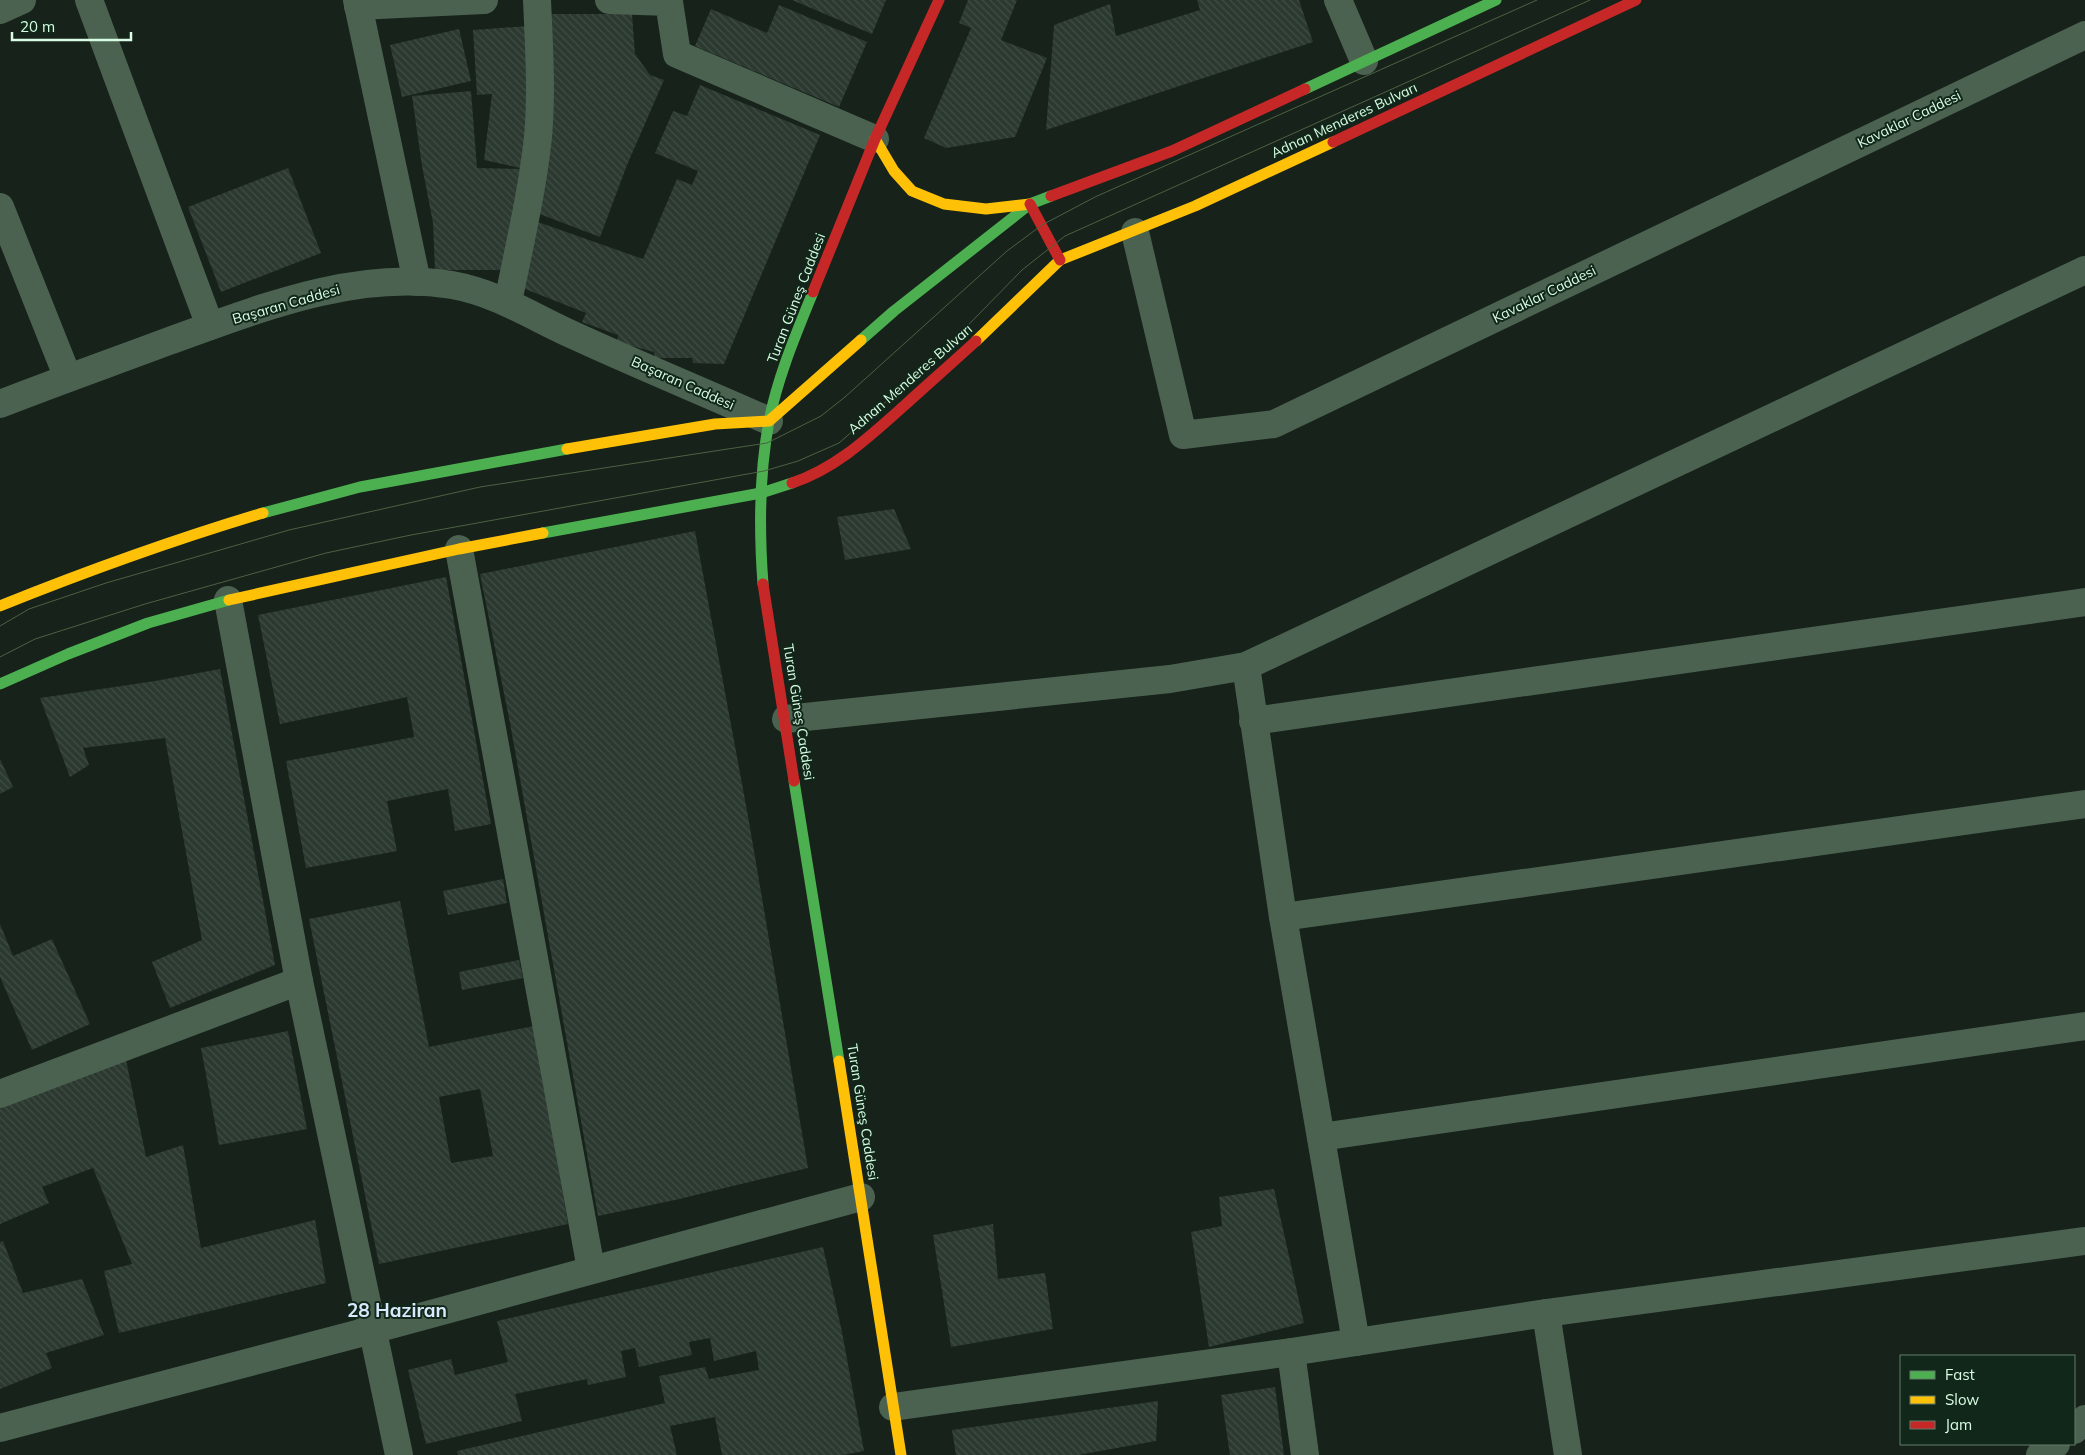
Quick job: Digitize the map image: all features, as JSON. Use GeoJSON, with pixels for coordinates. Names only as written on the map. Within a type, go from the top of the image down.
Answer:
{"type":"FeatureCollection","features":[{"type":"Feature","properties":{"kind":"main road","name":"Turan Güneş Caddesi"},"geometry":{"type":"LineString","coordinates":[[901,1455],[786,719],[763,585],[760,556],[761,493],[769,421],[787,356],[875,139],[939,0]]}},
{"type":"Feature","properties":{"kind":"main road"},"geometry":{"type":"LineString","coordinates":[[875,139],[894,171],[912,191],[944,204],[986,209],[1030,204],[1172,151],[1496,0]]}},
{"type":"Feature","properties":{"kind":"main road","name":"Adnan Menderes Bulvarı"},"geometry":{"type":"LineString","coordinates":[[0,684],[68,654],[148,624],[228,600],[459,549],[761,493],[812,476],[840,460],[875,432],[991,328],[1060,260],[1135,232],[1204,202],[1636,0]]}},
{"type":"Feature","properties":{"kind":"main road"},"geometry":{"type":"LineString","coordinates":[[1030,204],[1060,260]]}},
{"type":"Feature","properties":{"kind":"main road"},"geometry":{"type":"LineString","coordinates":[[0,606],[84,572],[176,539],[272,510],[360,487],[484,463],[572,450],[715,424],[769,421],[894,311],[1030,204]]}},
{"type":"Feature","properties":{"kind":"street"},"geometry":{"type":"LineString","coordinates":[[0,10],[22,0]]}},
{"type":"Feature","properties":{"kind":"street"},"geometry":{"type":"LineString","coordinates":[[89,0],[210,326]]}},
{"type":"Feature","properties":{"kind":"street"},"geometry":{"type":"LineString","coordinates":[[416,282],[358,3],[484,0]]}},
{"type":"Feature","properties":{"kind":"street"},"geometry":{"type":"LineString","coordinates":[[508,302],[526,218],[538,136],[540,87],[537,0]]}},
{"type":"Feature","properties":{"kind":"street"},"geometry":{"type":"LineString","coordinates":[[609,0],[669,2],[677,54],[875,139]]}},
{"type":"Feature","properties":{"kind":"street"},"geometry":{"type":"LineString","coordinates":[[1338,0],[1364,62]]}},
{"type":"Feature","properties":{"kind":"street","name":"Kavaklar Caddesi"},"geometry":{"type":"LineString","coordinates":[[1135,232],[1183,435],[1274,424],[2085,35]]}},
{"type":"Feature","properties":{"kind":"street"},"geometry":{"type":"LineString","coordinates":[[0,207],[68,378]]}},
{"type":"Feature","properties":{"kind":"street"},"geometry":{"type":"LineString","coordinates":[[786,719],[1170,680],[1246,666],[2085,270]]}},
{"type":"Feature","properties":{"kind":"street","name":"Başaran Caddesi"},"geometry":{"type":"LineString","coordinates":[[0,404],[210,326],[290,300],[347,287],[416,282],[453,285],[508,302],[572,334],[769,421]]}},
{"type":"Feature","properties":{"kind":"street"},"geometry":{"type":"LineString","coordinates":[[459,549],[591,1269]]}},
{"type":"Feature","properties":{"kind":"street"},"geometry":{"type":"LineString","coordinates":[[228,600],[299,981],[399,1455]]}},
{"type":"Feature","properties":{"kind":"street"},"geometry":{"type":"LineString","coordinates":[[1253,722],[2085,602]]}},
{"type":"Feature","properties":{"kind":"street"},"geometry":{"type":"LineString","coordinates":[[1246,666],[1283,917],[1356,1342]]}},
{"type":"Feature","properties":{"kind":"street"},"geometry":{"type":"LineString","coordinates":[[1283,917],[2085,804]]}},
{"type":"Feature","properties":{"kind":"street"},"geometry":{"type":"LineString","coordinates":[[0,1094],[299,981]]}},
{"type":"Feature","properties":{"kind":"street"},"geometry":{"type":"LineString","coordinates":[[1321,1138],[2085,1026]]}},
{"type":"Feature","properties":{"kind":"street"},"geometry":{"type":"LineString","coordinates":[[0,1428],[372,1330],[861,1197]]}},
{"type":"Feature","properties":{"kind":"street"},"geometry":{"type":"LineString","coordinates":[[894,1406],[1291,1352],[1546,1313],[2085,1242]]}},
{"type":"Feature","properties":{"kind":"street"},"geometry":{"type":"LineString","coordinates":[[1546,1313],[1568,1455]]}},
{"type":"Feature","properties":{"kind":"street"},"geometry":{"type":"LineString","coordinates":[[1291,1352],[1305,1455]]}},
{"type":"Feature","properties":{"kind":"street"},"geometry":{"type":"LineString","coordinates":[[2075,1429],[2085,1419]]}},
{"type":"Feature","properties":{"kind":"street"},"geometry":{"type":"LineString","coordinates":[[2040,1455],[2055,1445]]}},
{"type":"Feature","properties":{"kind":"building"},"geometry":{"type":"Polygon","coordinates":[[[792,0],[886,0],[872,34],[792,0]]]}},
{"type":"Feature","properties":{"kind":"building"},"geometry":{"type":"Polygon","coordinates":[[[968,0],[1017,0],[1001,40],[1047,58],[1015,137],[946,148],[924,138],[971,28],[959,23],[968,0]]]}},
{"type":"Feature","properties":{"kind":"building"},"geometry":{"type":"Polygon","coordinates":[[[1197,0],[1299,0],[1313,42],[1046,130],[1054,25],[1110,4],[1116,36],[1200,10],[1197,0]]]}},
{"type":"Feature","properties":{"kind":"building"},"geometry":{"type":"Polygon","coordinates":[[[779,5],[867,42],[839,107],[695,46],[711,9],[767,33],[779,5]]]}},
{"type":"Feature","properties":{"kind":"building"},"geometry":{"type":"Polygon","coordinates":[[[549,14],[632,14],[635,54],[650,75],[664,80],[627,165],[600,237],[537,213],[549,14]]]}},
{"type":"Feature","properties":{"kind":"building"},"geometry":{"type":"Polygon","coordinates":[[[529,26],[525,169],[484,160],[492,94],[477,95],[473,30],[529,26]]]}},
{"type":"Feature","properties":{"kind":"building"},"geometry":{"type":"Polygon","coordinates":[[[459,29],[471,81],[402,97],[390,45],[459,29]]]}},
{"type":"Feature","properties":{"kind":"building"},"geometry":{"type":"Polygon","coordinates":[[[700,85],[820,135],[724,364],[693,363],[692,358],[655,358],[654,352],[617,342],[618,335],[582,322],[586,313],[520,287],[535,221],[643,259],[677,179],[692,185],[698,171],[655,153],[673,111],[687,116],[700,85]]]}},
{"type":"Feature","properties":{"kind":"building"},"geometry":{"type":"Polygon","coordinates":[[[471,91],[477,168],[524,169],[512,270],[435,270],[433,223],[422,166],[412,96],[471,91]]]}},
{"type":"Feature","properties":{"kind":"building"},"geometry":{"type":"Polygon","coordinates":[[[288,168],[321,253],[221,292],[188,207],[288,168]]]}},
{"type":"Feature","properties":{"kind":"building"},"geometry":{"type":"Polygon","coordinates":[[[894,509],[911,549],[845,560],[837,517],[894,509]]]}},
{"type":"Feature","properties":{"kind":"building"},"geometry":{"type":"Polygon","coordinates":[[[695,531],[748,816],[808,1168],[675,1200],[598,1216],[510,723],[480,574],[695,531]]]}},
{"type":"Feature","properties":{"kind":"building"},"geometry":{"type":"Polygon","coordinates":[[[446,577],[491,824],[455,831],[448,789],[387,801],[397,851],[306,868],[286,761],[414,737],[407,697],[280,724],[258,615],[446,577]]]}},
{"type":"Feature","properties":{"kind":"building"},"geometry":{"type":"Polygon","coordinates":[[[220,669],[275,965],[170,1008],[152,962],[202,940],[165,738],[83,748],[89,765],[70,777],[40,698],[155,681],[220,669]]]}},
{"type":"Feature","properties":{"kind":"building"},"geometry":{"type":"Polygon","coordinates":[[[0,759],[13,787],[0,794],[0,759]]]}},
{"type":"Feature","properties":{"kind":"building"},"geometry":{"type":"Polygon","coordinates":[[[503,879],[507,903],[448,915],[443,891],[503,879]]]}},
{"type":"Feature","properties":{"kind":"building"},"geometry":{"type":"Polygon","coordinates":[[[400,901],[429,1047],[534,1026],[568,1224],[379,1264],[309,919],[400,901]],[[480,1089],[439,1097],[451,1163],[493,1156],[480,1089]]]}},
{"type":"Feature","properties":{"kind":"building"},"geometry":{"type":"Polygon","coordinates":[[[0,924],[13,956],[52,939],[90,1024],[32,1050],[0,977],[0,924]]]}},
{"type":"Feature","properties":{"kind":"building"},"geometry":{"type":"Polygon","coordinates":[[[519,960],[523,978],[462,990],[459,972],[519,960]]]}},
{"type":"Feature","properties":{"kind":"building"},"geometry":{"type":"Polygon","coordinates":[[[288,1031],[307,1129],[219,1145],[201,1048],[288,1031]]]}},
{"type":"Feature","properties":{"kind":"building"},"geometry":{"type":"Polygon","coordinates":[[[125,1055],[146,1157],[183,1145],[201,1248],[315,1220],[326,1283],[119,1333],[104,1271],[132,1264],[93,1168],[42,1187],[49,1203],[0,1224],[0,1102],[125,1055]]]}},
{"type":"Feature","properties":{"kind":"building"},"geometry":{"type":"Polygon","coordinates":[[[1274,1189],[1304,1323],[1209,1347],[1191,1232],[1222,1226],[1219,1197],[1274,1189]]]}},
{"type":"Feature","properties":{"kind":"building"},"geometry":{"type":"Polygon","coordinates":[[[993,1224],[998,1279],[1045,1273],[1053,1329],[951,1347],[933,1235],[993,1224]]]}},
{"type":"Feature","properties":{"kind":"building"},"geometry":{"type":"Polygon","coordinates":[[[3,1241],[23,1293],[82,1279],[104,1335],[46,1353],[52,1368],[0,1389],[0,1242],[3,1241]]]}},
{"type":"Feature","properties":{"kind":"building"},"geometry":{"type":"Polygon","coordinates":[[[823,1247],[842,1332],[864,1451],[843,1455],[722,1455],[715,1417],[670,1426],[677,1455],[458,1455],[457,1451],[665,1403],[659,1376],[705,1367],[709,1379],[759,1370],[756,1351],[714,1361],[710,1338],[689,1342],[692,1355],[639,1367],[635,1348],[621,1351],[626,1377],[588,1385],[587,1379],[515,1394],[522,1421],[426,1444],[408,1370],[451,1359],[455,1375],[508,1362],[497,1321],[823,1247]]]}},
{"type":"Feature","properties":{"kind":"building"},"geometry":{"type":"Polygon","coordinates":[[[1275,1387],[1284,1455],[1230,1455],[1221,1395],[1275,1387]]]}},
{"type":"Feature","properties":{"kind":"building"},"geometry":{"type":"Polygon","coordinates":[[[1158,1401],[1156,1441],[1078,1455],[956,1455],[952,1430],[1158,1401]]]}},
{"type":"Feature","properties":{"kind":"tram line"},"geometry":{"type":"LineString","coordinates":[[0,626],[29,609],[106,583],[289,530],[480,487],[767,443],[821,416],[845,397],[1007,251],[1042,225],[1095,197],[1537,0]]}},
{"type":"Feature","properties":{"kind":"tram line"},"geometry":{"type":"LineString","coordinates":[[0,657],[35,639],[145,604],[326,553],[411,535],[764,471],[798,461],[839,443],[937,357],[1022,270],[1065,236],[1590,0]]}},
{"type":"Feature","properties":{"kind":"traffic: fast"},"geometry":{"type":"LineString","coordinates":[[1305,89],[1496,0]]}},
{"type":"Feature","properties":{"kind":"traffic: fast"},"geometry":{"type":"LineString","coordinates":[[861,340],[894,311],[1030,204],[1051,196]]}},
{"type":"Feature","properties":{"kind":"traffic: fast"},"geometry":{"type":"LineString","coordinates":[[763,584],[761,502],[763,461],[769,421],[782,371],[813,292]]}},
{"type":"Feature","properties":{"kind":"traffic: fast"},"geometry":{"type":"LineString","coordinates":[[263,513],[360,487],[567,449]]}},
{"type":"Feature","properties":{"kind":"traffic: fast"},"geometry":{"type":"LineString","coordinates":[[543,533],[761,493],[792,483]]}},
{"type":"Feature","properties":{"kind":"traffic: fast"},"geometry":{"type":"LineString","coordinates":[[0,684],[68,654],[148,623],[229,600]]}},
{"type":"Feature","properties":{"kind":"traffic: fast"},"geometry":{"type":"LineString","coordinates":[[794,781],[839,1061]]}},
{"type":"Feature","properties":{"kind":"traffic: slow"},"geometry":{"type":"LineString","coordinates":[[875,139],[894,171],[912,191],[944,204],[986,209],[1030,204]]}},
{"type":"Feature","properties":{"kind":"traffic: slow"},"geometry":{"type":"LineString","coordinates":[[976,341],[1060,260],[1195,206],[1333,142]]}},
{"type":"Feature","properties":{"kind":"traffic: slow"},"geometry":{"type":"LineString","coordinates":[[567,449],[715,424],[769,421],[861,340]]}},
{"type":"Feature","properties":{"kind":"traffic: slow"},"geometry":{"type":"LineString","coordinates":[[0,606],[130,556],[263,513]]}},
{"type":"Feature","properties":{"kind":"traffic: slow"},"geometry":{"type":"LineString","coordinates":[[229,600],[459,549],[543,533]]}},
{"type":"Feature","properties":{"kind":"traffic: slow"},"geometry":{"type":"LineString","coordinates":[[839,1061],[901,1455]]}},
{"type":"Feature","properties":{"kind":"traffic: jam"},"geometry":{"type":"LineString","coordinates":[[813,292],[875,139],[939,0]]}},
{"type":"Feature","properties":{"kind":"traffic: jam"},"geometry":{"type":"LineString","coordinates":[[1333,142],[1636,0]]}},
{"type":"Feature","properties":{"kind":"traffic: jam"},"geometry":{"type":"LineString","coordinates":[[1051,196],[1172,151],[1305,89]]}},
{"type":"Feature","properties":{"kind":"traffic: jam"},"geometry":{"type":"LineString","coordinates":[[1030,204],[1060,260]]}},
{"type":"Feature","properties":{"kind":"traffic: jam"},"geometry":{"type":"LineString","coordinates":[[792,483],[824,469],[852,450],[976,341]]}},
{"type":"Feature","properties":{"kind":"traffic: jam"},"geometry":{"type":"LineString","coordinates":[[763,584],[794,781]]}},
{"type":"Feature","properties":{"kind":"district","name":"28 Haziran"},"geometry":{"type":"Point","coordinates":[397,1310]}}]}
